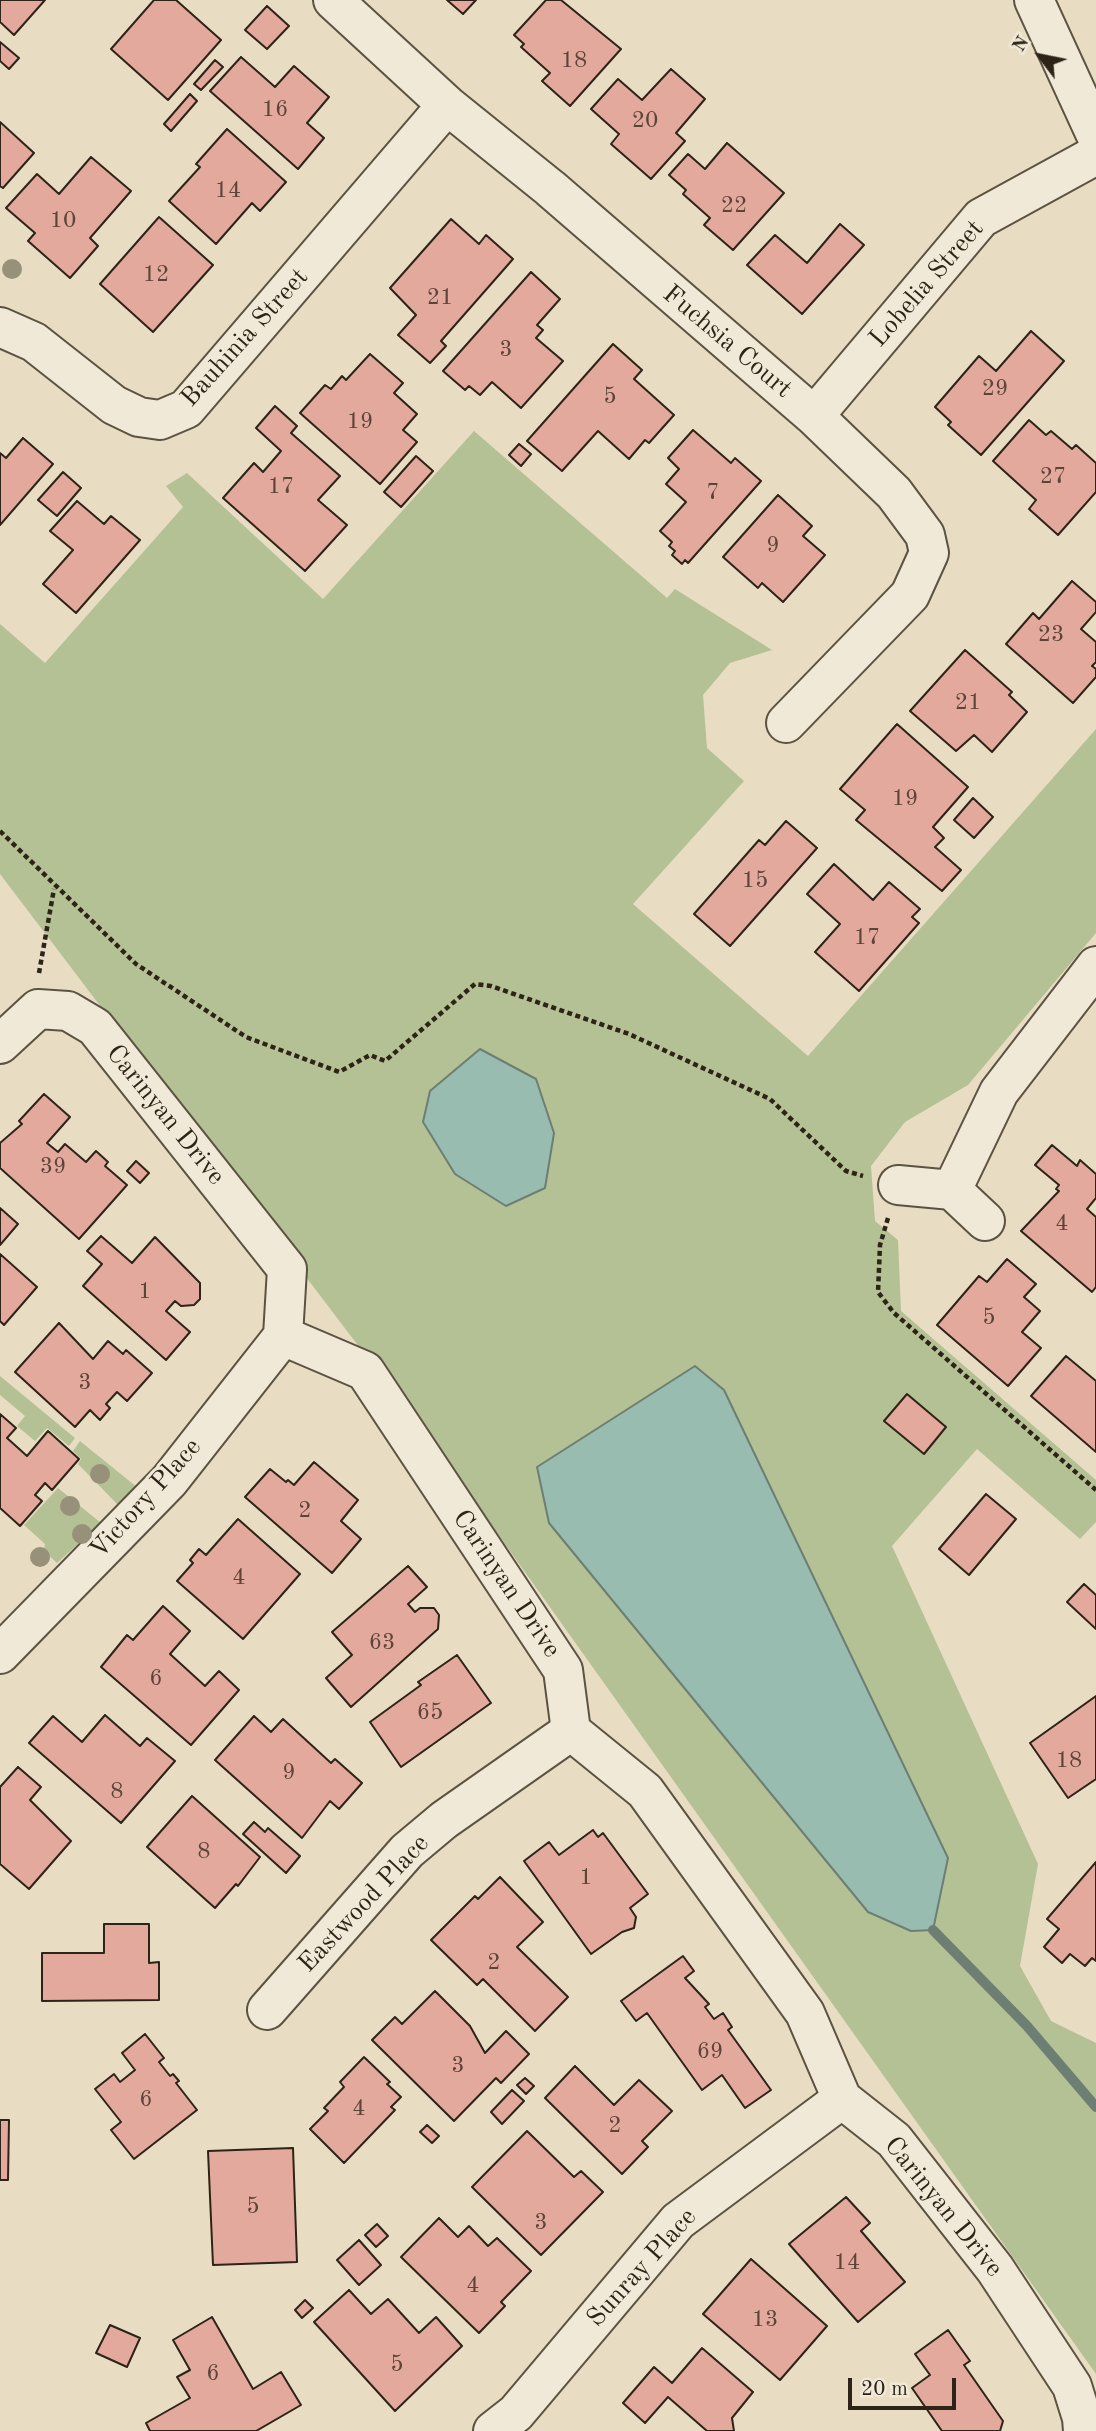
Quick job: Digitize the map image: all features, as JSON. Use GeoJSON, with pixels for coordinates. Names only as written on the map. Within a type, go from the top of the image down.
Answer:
{"type":"FeatureCollection","features":[{"type":"Feature","properties":{"kind":"street","name":"Fuchsia Court"},"geometry":{"type":"LineString","coordinates":[[333,0],[447,105],[550,188],[814,415],[894,493],[925,535],[929,553],[910,595],[786,723]]}},
{"type":"Feature","properties":{"kind":"street"},"geometry":{"type":"LineString","coordinates":[[1034,0],[1096,135]]}},
{"type":"Feature","properties":{"kind":"street","name":"Bauhinia Street"},"geometry":{"type":"LineString","coordinates":[[0,327],[34,342],[114,405],[139,417],[160,420],[187,409],[447,105]]}},
{"type":"Feature","properties":{"kind":"street","name":"Lobelia Street"},"geometry":{"type":"LineString","coordinates":[[814,415],[981,218],[1096,155]]}},
{"type":"Feature","properties":{"kind":"street"},"geometry":{"type":"LineString","coordinates":[[952,1190],[999,1092],[1096,966]]}},
{"type":"Feature","properties":{"kind":"street"},"geometry":{"type":"LineString","coordinates":[[0,1044],[38,1009]]}},
{"type":"Feature","properties":{"kind":"street","name":"Carinyan Drive"},"geometry":{"type":"LineString","coordinates":[[38,1009],[68,1011],[95,1027],[287,1269],[283,1336],[365,1371],[563,1670],[571,1731],[645,1791],[805,2012],[842,2099],[894,2140],[995,2269],[1072,2386],[1082,2418],[1083,2431]]}},
{"type":"Feature","properties":{"kind":"street"},"geometry":{"type":"LineString","coordinates":[[898,1185],[952,1190],[985,1221]]}},
{"type":"Feature","properties":{"kind":"street","name":"Victory Place"},"geometry":{"type":"LineString","coordinates":[[0,1654],[169,1481],[283,1336]]}},
{"type":"Feature","properties":{"kind":"street","name":"Eastwood Place"},"geometry":{"type":"LineString","coordinates":[[267,2010],[407,1851],[444,1820],[571,1731]]}},
{"type":"Feature","properties":{"kind":"street","name":"Sunray Place"},"geometry":{"type":"LineString","coordinates":[[493,2431],[516,2413],[678,2221],[842,2099]]}},
{"type":"Feature","properties":{"kind":"path"},"geometry":{"type":"LineString","coordinates":[[0,831],[54,888],[136,964],[246,1037],[339,1072],[370,1055],[385,1061],[475,984],[491,986],[629,1034],[770,1099],[846,1171],[898,1185],[880,1245],[878,1292],[894,1313],[1096,1490]]}},
{"type":"Feature","properties":{"kind":"path"},"geometry":{"type":"LineString","coordinates":[[38,1009],[38,973],[54,888]]}},
{"type":"Feature","properties":{"kind":"green space"},"geometry":{"type":"Polygon","coordinates":[[[474,431],[667,598],[675,589],[772,650],[730,663],[703,695],[707,748],[744,781],[633,904],[808,1056],[1096,729],[1096,933],[968,1085],[905,1122],[871,1166],[875,1221],[898,1240],[901,1311],[1096,1480],[1096,1522],[1080,1539],[977,1449],[892,1546],[1038,1864],[1020,1966],[1051,2021],[1096,2043],[1096,2374],[448,1464],[0,874],[0,624],[45,663],[183,507],[166,486],[187,473],[323,599],[474,431]]]}},
{"type":"Feature","properties":{"kind":"green space"},"geometry":{"type":"Polygon","coordinates":[[[0,1376],[75,1438],[69,1446],[47,1428],[35,1441],[17,1426],[25,1416],[0,1395],[0,1376]]]}},
{"type":"Feature","properties":{"kind":"green space"},"geometry":{"type":"Polygon","coordinates":[[[80,1441],[138,1488],[119,1506],[78,1464],[81,1459],[73,1451],[80,1441]]]}},
{"type":"Feature","properties":{"kind":"green space"},"geometry":{"type":"Polygon","coordinates":[[[58,1488],[101,1523],[57,1563],[44,1551],[45,1544],[24,1525],[58,1488]]]}},
{"type":"Feature","properties":{"kind":"water"},"geometry":{"type":"Polygon","coordinates":[[[480,1049],[536,1079],[554,1133],[545,1188],[506,1206],[455,1174],[423,1122],[430,1091],[480,1049]]]}},
{"type":"Feature","properties":{"kind":"water"},"geometry":{"type":"Polygon","coordinates":[[[695,1366],[724,1390],[948,1858],[933,1930],[911,1931],[868,1912],[549,1523],[537,1467],[695,1366]]]}},
{"type":"Feature","properties":{"kind":"building"},"geometry":{"type":"Polygon","coordinates":[[[0,0],[45,0],[14,35],[0,22],[0,0]]]}},
{"type":"Feature","properties":{"kind":"building"},"geometry":{"type":"Polygon","coordinates":[[[154,0],[176,0],[221,40],[168,100],[111,49],[154,0]]]}},
{"type":"Feature","properties":{"kind":"building"},"geometry":{"type":"Polygon","coordinates":[[[447,0],[476,0],[463,14],[447,0]]]}},
{"type":"Feature","properties":{"kind":"building"},"geometry":{"type":"Polygon","coordinates":[[[546,0],[561,0],[621,49],[570,106],[542,81],[550,73],[521,47],[524,44],[514,35],[546,0]]]}},
{"type":"Feature","properties":{"kind":"building"},"geometry":{"type":"Polygon","coordinates":[[[267,6],[289,26],[267,49],[245,30],[267,6]]]}},
{"type":"Feature","properties":{"kind":"building"},"geometry":{"type":"Polygon","coordinates":[[[0,42],[19,58],[9,69],[0,61],[0,42]]]}},
{"type":"Feature","properties":{"kind":"building"},"geometry":{"type":"Polygon","coordinates":[[[241,57],[275,87],[294,66],[329,97],[307,123],[324,138],[298,169],[210,91],[241,57]]]}},
{"type":"Feature","properties":{"kind":"building"},"geometry":{"type":"Polygon","coordinates":[[[215,60],[223,67],[201,90],[194,84],[215,60]]]}},
{"type":"Feature","properties":{"kind":"building"},"geometry":{"type":"Polygon","coordinates":[[[671,69],[705,99],[676,133],[685,141],[651,179],[611,144],[619,134],[591,109],[618,79],[642,100],[671,69]]]}},
{"type":"Feature","properties":{"kind":"building"},"geometry":{"type":"Polygon","coordinates":[[[190,94],[197,101],[171,131],[164,124],[190,94]]]}},
{"type":"Feature","properties":{"kind":"building"},"geometry":{"type":"Polygon","coordinates":[[[0,122],[34,153],[3,188],[0,186],[0,122]]]}},
{"type":"Feature","properties":{"kind":"building"},"geometry":{"type":"Polygon","coordinates":[[[227,129],[286,182],[260,211],[252,203],[216,244],[169,201],[200,167],[196,164],[227,129]]]}},
{"type":"Feature","properties":{"kind":"building"},"geometry":{"type":"Polygon","coordinates":[[[727,143],[784,193],[733,250],[704,225],[710,218],[683,194],[686,190],[669,175],[688,154],[705,169],[727,143]]]}},
{"type":"Feature","properties":{"kind":"building"},"geometry":{"type":"Polygon","coordinates":[[[91,157],[131,191],[90,238],[98,246],[70,278],[28,241],[35,233],[6,208],[37,174],[59,194],[91,157]]]}},
{"type":"Feature","properties":{"kind":"building"},"geometry":{"type":"Polygon","coordinates":[[[159,217],[213,265],[153,332],[100,284],[159,217]]]}},
{"type":"Feature","properties":{"kind":"building"},"geometry":{"type":"Polygon","coordinates":[[[451,219],[479,244],[486,235],[513,259],[441,341],[446,346],[430,363],[398,335],[416,315],[390,288],[451,219]]]}},
{"type":"Feature","properties":{"kind":"building"},"geometry":{"type":"Polygon","coordinates":[[[840,224],[864,245],[802,314],[747,265],[775,235],[807,263],[840,224]]]}},
{"type":"Feature","properties":{"kind":"building"},"geometry":{"type":"Polygon","coordinates":[[[531,272],[560,299],[537,325],[543,330],[536,338],[563,361],[521,408],[492,382],[480,395],[469,386],[465,390],[443,371],[531,272]]]}},
{"type":"Feature","properties":{"kind":"building"},"geometry":{"type":"Polygon","coordinates":[[[1031,331],[1064,361],[981,455],[948,425],[951,422],[935,407],[979,356],[996,371],[1031,331]]]}},
{"type":"Feature","properties":{"kind":"building"},"geometry":{"type":"Polygon","coordinates":[[[613,344],[642,370],[634,379],[674,415],[649,443],[645,440],[629,459],[598,431],[562,471],[527,441],[613,344]]]}},
{"type":"Feature","properties":{"kind":"building"},"geometry":{"type":"Polygon","coordinates":[[[370,354],[403,383],[394,393],[417,414],[403,430],[417,442],[380,484],[300,413],[325,385],[331,389],[342,376],[346,380],[370,354]]]}},
{"type":"Feature","properties":{"kind":"building"},"geometry":{"type":"Polygon","coordinates":[[[275,406],[297,426],[291,433],[340,476],[318,500],[347,525],[305,571],[223,498],[254,463],[263,472],[281,451],[256,428],[275,406]]]}},
{"type":"Feature","properties":{"kind":"building"},"geometry":{"type":"Polygon","coordinates":[[[1029,420],[1046,435],[1051,431],[1072,449],[1076,445],[1096,463],[1096,492],[1058,535],[1029,509],[1036,500],[993,461],[1029,420]]]}},
{"type":"Feature","properties":{"kind":"building"},"geometry":{"type":"Polygon","coordinates":[[[693,430],[731,463],[735,458],[761,481],[688,563],[685,560],[682,564],[672,555],[675,551],[669,546],[672,542],[660,531],[686,502],[666,484],[679,469],[668,458],[693,430]]]}},
{"type":"Feature","properties":{"kind":"building"},"geometry":{"type":"Polygon","coordinates":[[[23,438],[53,464],[0,525],[0,453],[6,458],[23,438]]]}},
{"type":"Feature","properties":{"kind":"building"},"geometry":{"type":"Polygon","coordinates":[[[519,444],[531,454],[521,466],[509,455],[519,444]]]}},
{"type":"Feature","properties":{"kind":"building"},"geometry":{"type":"Polygon","coordinates":[[[416,456],[433,471],[401,507],[384,492],[416,456]]]}},
{"type":"Feature","properties":{"kind":"building"},"geometry":{"type":"Polygon","coordinates":[[[63,472],[81,488],[57,516],[38,500],[63,472]]]}},
{"type":"Feature","properties":{"kind":"building"},"geometry":{"type":"Polygon","coordinates":[[[778,495],[812,526],[803,536],[825,555],[783,602],[762,583],[758,588],[723,557],[778,495]]]}},
{"type":"Feature","properties":{"kind":"building"},"geometry":{"type":"Polygon","coordinates":[[[77,501],[104,524],[111,516],[140,540],[76,613],[43,584],[73,550],[50,531],[77,501]]]}},
{"type":"Feature","properties":{"kind":"building"},"geometry":{"type":"Polygon","coordinates":[[[1072,581],[1096,602],[1096,612],[1081,629],[1096,642],[1096,662],[1092,666],[1096,669],[1096,677],[1073,703],[1006,644],[1033,613],[1039,619],[1072,581]]]}},
{"type":"Feature","properties":{"kind":"building"},"geometry":{"type":"Polygon","coordinates":[[[965,650],[1012,692],[1009,695],[1027,712],[992,752],[974,735],[956,751],[910,711],[965,650]]]}},
{"type":"Feature","properties":{"kind":"building"},"geometry":{"type":"Polygon","coordinates":[[[897,724],[968,787],[933,827],[944,838],[935,847],[961,870],[942,891],[856,820],[865,810],[840,789],[897,724]]]}},
{"type":"Feature","properties":{"kind":"building"},"geometry":{"type":"Polygon","coordinates":[[[973,798],[993,817],[974,838],[954,820],[973,798]]]}},
{"type":"Feature","properties":{"kind":"building"},"geometry":{"type":"Polygon","coordinates":[[[786,821],[817,848],[730,946],[694,914],[759,840],[765,845],[786,821]]]}},
{"type":"Feature","properties":{"kind":"building"},"geometry":{"type":"Polygon","coordinates":[[[834,864],[873,900],[889,882],[920,909],[912,917],[919,923],[859,991],[815,952],[840,924],[807,894],[834,864]]]}},
{"type":"Feature","properties":{"kind":"building"},"geometry":{"type":"Polygon","coordinates":[[[44,1094],[70,1117],[47,1143],[58,1152],[65,1144],[86,1162],[96,1151],[108,1162],[105,1166],[127,1185],[79,1239],[0,1168],[0,1143],[22,1124],[19,1121],[44,1094]]]}},
{"type":"Feature","properties":{"kind":"building"},"geometry":{"type":"Polygon","coordinates":[[[1052,1145],[1077,1166],[1080,1160],[1096,1174],[1096,1198],[1087,1209],[1096,1217],[1096,1287],[1092,1292],[1021,1231],[1059,1191],[1056,1189],[1059,1185],[1035,1165],[1052,1145]]]}},
{"type":"Feature","properties":{"kind":"building"},"geometry":{"type":"Polygon","coordinates":[[[136,1161],[149,1173],[140,1183],[127,1171],[136,1161]]]}},
{"type":"Feature","properties":{"kind":"building"},"geometry":{"type":"Polygon","coordinates":[[[0,1208],[18,1224],[0,1245],[0,1208]]]}},
{"type":"Feature","properties":{"kind":"building"},"geometry":{"type":"Polygon","coordinates":[[[101,1236],[132,1263],[155,1237],[200,1283],[200,1299],[194,1305],[181,1306],[175,1301],[166,1311],[190,1332],[166,1360],[83,1286],[102,1264],[87,1251],[101,1236]]]}},
{"type":"Feature","properties":{"kind":"building"},"geometry":{"type":"Polygon","coordinates":[[[0,1254],[37,1287],[4,1325],[0,1321],[0,1254]]]}},
{"type":"Feature","properties":{"kind":"building"},"geometry":{"type":"Polygon","coordinates":[[[1007,1259],[1036,1284],[1024,1297],[1040,1311],[1022,1332],[1041,1348],[1008,1386],[937,1325],[979,1276],[987,1282],[1007,1259]]]}},
{"type":"Feature","properties":{"kind":"building"},"geometry":{"type":"Polygon","coordinates":[[[59,1323],[93,1359],[108,1341],[123,1354],[126,1350],[152,1373],[127,1401],[117,1392],[106,1404],[110,1408],[100,1420],[90,1410],[75,1427],[15,1372],[59,1323]]]}},
{"type":"Feature","properties":{"kind":"building"},"geometry":{"type":"Polygon","coordinates":[[[1066,1356],[1096,1381],[1096,1452],[1031,1396],[1066,1356]]]}},
{"type":"Feature","properties":{"kind":"building"},"geometry":{"type":"Polygon","coordinates":[[[907,1394],[946,1427],[924,1454],[884,1421],[907,1394]]]}},
{"type":"Feature","properties":{"kind":"building"},"geometry":{"type":"Polygon","coordinates":[[[0,1414],[16,1428],[7,1438],[27,1456],[48,1431],[79,1459],[52,1490],[45,1483],[35,1495],[42,1501],[20,1526],[0,1508],[0,1414]]]}},
{"type":"Feature","properties":{"kind":"building"},"geometry":{"type":"Polygon","coordinates":[[[314,1462],[358,1500],[341,1521],[361,1539],[332,1573],[245,1497],[270,1469],[294,1485],[314,1462]]]}},
{"type":"Feature","properties":{"kind":"building"},"geometry":{"type":"Polygon","coordinates":[[[986,1494],[1016,1519],[969,1575],[939,1549],[986,1494]]]}},
{"type":"Feature","properties":{"kind":"building"},"geometry":{"type":"Polygon","coordinates":[[[238,1519],[300,1574],[243,1639],[177,1581],[193,1563],[190,1560],[199,1549],[206,1555],[238,1519]]]}},
{"type":"Feature","properties":{"kind":"building"},"geometry":{"type":"Polygon","coordinates":[[[408,1566],[427,1587],[408,1604],[415,1612],[420,1608],[434,1608],[439,1615],[438,1629],[351,1707],[326,1678],[352,1655],[332,1632],[408,1566]]]}},
{"type":"Feature","properties":{"kind":"building"},"geometry":{"type":"Polygon","coordinates":[[[1084,1584],[1096,1595],[1096,1629],[1067,1602],[1084,1584]]]}},
{"type":"Feature","properties":{"kind":"building"},"geometry":{"type":"Polygon","coordinates":[[[163,1606],[190,1631],[170,1654],[205,1686],[219,1671],[239,1690],[191,1745],[101,1667],[127,1635],[133,1640],[163,1606]]]}},
{"type":"Feature","properties":{"kind":"building"},"geometry":{"type":"Polygon","coordinates":[[[457,1655],[491,1703],[401,1767],[370,1722],[421,1685],[418,1682],[457,1655]]]}},
{"type":"Feature","properties":{"kind":"building"},"geometry":{"type":"Polygon","coordinates":[[[1096,1696],[1096,1779],[1068,1798],[1030,1743],[1096,1696]]]}},
{"type":"Feature","properties":{"kind":"building"},"geometry":{"type":"Polygon","coordinates":[[[105,1715],[140,1746],[147,1738],[175,1761],[121,1823],[29,1743],[53,1716],[82,1742],[105,1715]]]}},
{"type":"Feature","properties":{"kind":"building"},"geometry":{"type":"Polygon","coordinates":[[[254,1716],[271,1732],[283,1719],[331,1763],[335,1759],[362,1783],[339,1809],[330,1801],[302,1838],[215,1760],[254,1716]]]}},
{"type":"Feature","properties":{"kind":"building"},"geometry":{"type":"Polygon","coordinates":[[[18,1767],[41,1787],[30,1800],[71,1841],[29,1889],[0,1864],[0,1787],[18,1767]]]}},
{"type":"Feature","properties":{"kind":"building"},"geometry":{"type":"Polygon","coordinates":[[[192,1796],[260,1857],[238,1886],[236,1884],[215,1908],[147,1847],[192,1796]]]}},
{"type":"Feature","properties":{"kind":"building"},"geometry":{"type":"Polygon","coordinates":[[[254,1822],[265,1832],[268,1828],[300,1856],[286,1873],[243,1834],[254,1822]]]}},
{"type":"Feature","properties":{"kind":"building"},"geometry":{"type":"Polygon","coordinates":[[[593,1830],[598,1837],[603,1833],[648,1894],[630,1908],[636,1917],[634,1928],[622,1932],[591,1954],[524,1861],[549,1842],[559,1855],[593,1830]]]}},
{"type":"Feature","properties":{"kind":"building"},"geometry":{"type":"Polygon","coordinates":[[[1096,1862],[1096,1961],[1092,1958],[1085,1966],[1070,1954],[1062,1963],[1044,1947],[1059,1929],[1047,1919],[1096,1862]]]}},
{"type":"Feature","properties":{"kind":"building"},"geometry":{"type":"Polygon","coordinates":[[[500,1877],[543,1922],[517,1947],[568,1997],[535,2031],[483,1979],[477,1985],[431,1940],[475,1896],[478,1899],[500,1877]]]}},
{"type":"Feature","properties":{"kind":"building"},"geometry":{"type":"Polygon","coordinates":[[[104,1924],[149,1924],[149,1963],[159,1962],[159,2000],[42,2001],[42,1953],[104,1953],[104,1924]]]}},
{"type":"Feature","properties":{"kind":"building"},"geometry":{"type":"Polygon","coordinates":[[[683,1956],[694,1971],[685,1978],[709,2004],[705,2007],[714,2019],[723,2013],[732,2027],[728,2030],[771,2090],[745,2108],[722,2075],[702,2090],[647,2013],[636,2021],[621,2001],[683,1956]]]}},
{"type":"Feature","properties":{"kind":"building"},"geometry":{"type":"Polygon","coordinates":[[[435,1991],[470,2026],[485,2053],[506,2031],[529,2054],[501,2083],[496,2078],[454,2121],[372,2040],[395,2017],[402,2024],[435,1991]]]}},
{"type":"Feature","properties":{"kind":"building"},"geometry":{"type":"Polygon","coordinates":[[[145,2034],[164,2058],[159,2062],[170,2076],[173,2074],[179,2081],[176,2083],[197,2110],[134,2159],[111,2130],[121,2122],[95,2089],[114,2074],[120,2082],[135,2070],[122,2053],[145,2034]]]}},
{"type":"Feature","properties":{"kind":"building"},"geometry":{"type":"Polygon","coordinates":[[[364,2057],[390,2082],[387,2084],[401,2097],[391,2107],[395,2110],[344,2163],[310,2129],[328,2111],[324,2108],[344,2087],[340,2082],[364,2057]]]}},
{"type":"Feature","properties":{"kind":"building"},"geometry":{"type":"Polygon","coordinates":[[[575,2066],[614,2105],[639,2080],[672,2111],[642,2141],[648,2147],[622,2174],[545,2098],[575,2066]]]}},
{"type":"Feature","properties":{"kind":"building"},"geometry":{"type":"Polygon","coordinates":[[[525,2078],[534,2086],[526,2094],[517,2085],[525,2078]]]}},
{"type":"Feature","properties":{"kind":"building"},"geometry":{"type":"Polygon","coordinates":[[[512,2090],[524,2101],[502,2124],[491,2112],[512,2090]]]}},
{"type":"Feature","properties":{"kind":"building"},"geometry":{"type":"Polygon","coordinates":[[[0,2120],[9,2120],[8,2180],[0,2180],[0,2120]]]}},
{"type":"Feature","properties":{"kind":"building"},"geometry":{"type":"Polygon","coordinates":[[[427,2125],[439,2136],[432,2143],[420,2132],[427,2125]]]}},
{"type":"Feature","properties":{"kind":"building"},"geometry":{"type":"Polygon","coordinates":[[[527,2131],[574,2177],[581,2171],[603,2192],[541,2255],[472,2187],[527,2131]]]}},
{"type":"Feature","properties":{"kind":"building"},"geometry":{"type":"Polygon","coordinates":[[[293,2148],[297,2262],[213,2265],[208,2151],[293,2148]]]}},
{"type":"Feature","properties":{"kind":"building"},"geometry":{"type":"Polygon","coordinates":[[[846,2197],[870,2223],[861,2231],[905,2282],[858,2322],[789,2244],[846,2197]]]}},
{"type":"Feature","properties":{"kind":"building"},"geometry":{"type":"Polygon","coordinates":[[[439,2218],[458,2237],[469,2226],[488,2246],[497,2238],[531,2271],[501,2302],[505,2306],[479,2333],[401,2257],[439,2218]]]}},
{"type":"Feature","properties":{"kind":"building"},"geometry":{"type":"Polygon","coordinates":[[[377,2224],[388,2236],[376,2247],[365,2235],[377,2224]]]}},
{"type":"Feature","properties":{"kind":"building"},"geometry":{"type":"Polygon","coordinates":[[[359,2240],[381,2265],[359,2285],[337,2260],[359,2240]]]}},
{"type":"Feature","properties":{"kind":"building"},"geometry":{"type":"Polygon","coordinates":[[[751,2259],[827,2326],[780,2380],[703,2314],[751,2259]]]}},
{"type":"Feature","properties":{"kind":"building"},"geometry":{"type":"Polygon","coordinates":[[[349,2290],[371,2314],[388,2299],[419,2333],[436,2317],[462,2346],[395,2411],[314,2322],[349,2290]]]}},
{"type":"Feature","properties":{"kind":"building"},"geometry":{"type":"Polygon","coordinates":[[[305,2300],[313,2308],[302,2318],[295,2310],[305,2300]]]}},
{"type":"Feature","properties":{"kind":"building"},"geometry":{"type":"Polygon","coordinates":[[[212,2317],[253,2389],[281,2372],[301,2405],[256,2431],[150,2431],[146,2423],[190,2398],[177,2377],[190,2370],[173,2340],[212,2317]]]}},
{"type":"Feature","properties":{"kind":"building"},"geometry":{"type":"Polygon","coordinates":[[[110,2325],[140,2338],[127,2367],[96,2353],[110,2325]]]}},
{"type":"Feature","properties":{"kind":"building"},"geometry":{"type":"Polygon","coordinates":[[[948,2330],[970,2361],[964,2365],[1003,2421],[1000,2431],[942,2431],[912,2388],[930,2375],[915,2354],[948,2330]]]}},
{"type":"Feature","properties":{"kind":"building"},"geometry":{"type":"Polygon","coordinates":[[[702,2348],[753,2392],[732,2418],[734,2431],[707,2431],[668,2397],[645,2423],[623,2403],[654,2367],[672,2383],[702,2348]]]}},
{"type":"Feature","properties":{"kind":"waterway"},"geometry":{"type":"LineString","coordinates":[[933,1930],[1027,2026],[1096,2107]]}}]}
